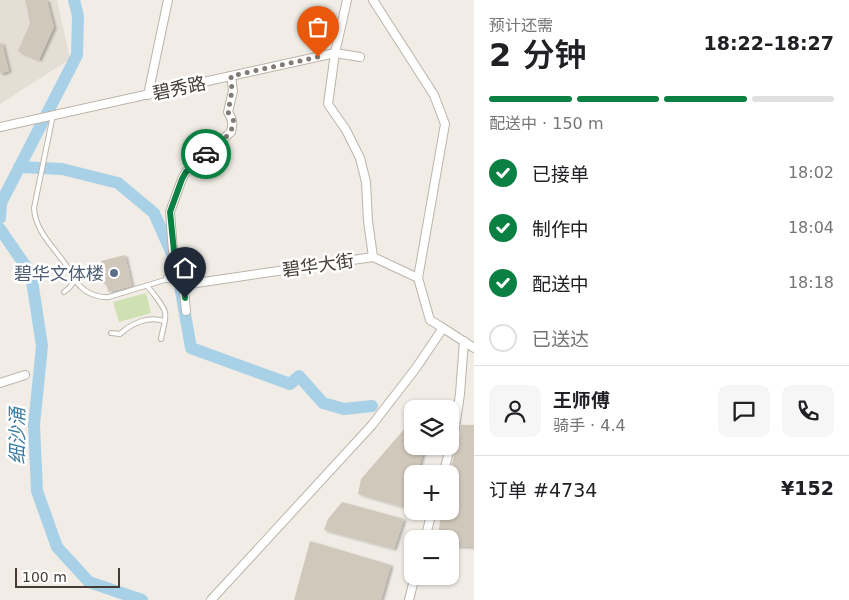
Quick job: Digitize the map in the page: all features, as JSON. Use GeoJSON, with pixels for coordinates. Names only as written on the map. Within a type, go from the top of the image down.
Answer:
{"type":"FeatureCollection","features":[{"type":"Feature","properties":{"kind":"street"},"geometry":{"type":"LineString","coordinates":[[148,94],[168,0]]}},
{"type":"Feature","properties":{"kind":"street"},"geometry":{"type":"LineString","coordinates":[[346,0],[335,54],[328,104],[346,130],[360,158],[366,182],[368,221],[373,257]]}},
{"type":"Feature","properties":{"kind":"street"},"geometry":{"type":"LineString","coordinates":[[373,0],[434,95],[445,124],[418,278],[430,320],[474,348]]}},
{"type":"Feature","properties":{"kind":"street","name":"碧秀路"},"geometry":{"type":"LineString","coordinates":[[0,127],[335,54],[360,57]]}},
{"type":"Feature","properties":{"kind":"street"},"geometry":{"type":"LineString","coordinates":[[186,311],[181,275],[174,251],[170,212],[186,172],[231,132],[233,124],[228,112],[232,91],[231,76]]}},
{"type":"Feature","properties":{"kind":"street","name":"碧华大街"},"geometry":{"type":"LineString","coordinates":[[183,285],[373,257],[418,278]]}},
{"type":"Feature","properties":{"kind":"street"},"geometry":{"type":"LineString","coordinates":[[168,278],[181,275]]}},
{"type":"Feature","properties":{"kind":"street"},"geometry":{"type":"LineString","coordinates":[[211,600],[372,425],[444,328]]}},
{"type":"Feature","properties":{"kind":"street"},"geometry":{"type":"LineString","coordinates":[[445,465],[454,434],[460,394],[464,341]]}},
{"type":"Feature","properties":{"kind":"street"},"geometry":{"type":"LineString","coordinates":[[0,383],[25,374]]}},
{"type":"Feature","properties":{"kind":"street"},"geometry":{"type":"LineString","coordinates":[[408,600],[412,585]]}},
{"type":"Feature","properties":{"kind":"lane"},"geometry":{"type":"LineString","coordinates":[[52,115],[34,208],[35,218],[44,236],[75,280],[80,287],[88,292],[102,298],[110,298],[168,278]]}},
{"type":"Feature","properties":{"kind":"lane"},"geometry":{"type":"LineString","coordinates":[[64,292],[75,280]]}},
{"type":"Feature","properties":{"kind":"lane"},"geometry":{"type":"LineString","coordinates":[[147,286],[163,306],[166,313],[160,339]]}},
{"type":"Feature","properties":{"kind":"lane"},"geometry":{"type":"LineString","coordinates":[[111,333],[120,334],[131,326],[151,318],[164,321]]}},
{"type":"Feature","properties":{"kind":"shaded area"},"geometry":{"type":"Polygon","coordinates":[[[0,0],[57,0],[70,59],[0,104],[0,0]]]}},
{"type":"Feature","properties":{"kind":"green space"},"geometry":{"type":"Polygon","coordinates":[[[146,293],[151,313],[119,322],[113,302],[146,293]]]}},
{"type":"Feature","properties":{"kind":"building"},"geometry":{"type":"Polygon","coordinates":[[[25,0],[47,0],[54,27],[39,60],[18,51],[30,23],[25,0]]]}},
{"type":"Feature","properties":{"kind":"building"},"geometry":{"type":"Polygon","coordinates":[[[0,43],[2,43],[9,71],[0,74],[0,43]]]}},
{"type":"Feature","properties":{"kind":"building","name":"碧华文体楼"},"geometry":{"type":"Polygon","coordinates":[[[125,255],[132,286],[108,292],[107,286],[100,279],[101,261],[125,255]]]}},
{"type":"Feature","properties":{"kind":"building"},"geometry":{"type":"Polygon","coordinates":[[[461,425],[474,425],[474,547],[459,546],[459,530],[439,530],[440,520],[459,520],[459,465],[452,465],[454,455],[459,455],[461,425]]]}},
{"type":"Feature","properties":{"kind":"building"},"geometry":{"type":"Polygon","coordinates":[[[404,429],[404,455],[422,455],[420,465],[404,465],[404,507],[358,494],[361,479],[404,429]]]}},
{"type":"Feature","properties":{"kind":"building"},"geometry":{"type":"Polygon","coordinates":[[[342,502],[404,519],[394,549],[324,530],[328,519],[342,502]]]}},
{"type":"Feature","properties":{"kind":"building"},"geometry":{"type":"Polygon","coordinates":[[[310,541],[391,565],[381,600],[294,600],[310,541]]]}},
{"type":"Feature","properties":{"kind":"waterway"},"geometry":{"type":"LineString","coordinates":[[0,218],[1,203],[77,55],[78,16],[74,0]]}},
{"type":"Feature","properties":{"kind":"waterway"},"geometry":{"type":"LineString","coordinates":[[19,167],[62,169],[118,183],[154,213],[176,263],[191,348],[290,384],[299,376],[323,403],[344,409],[372,406]]}},
{"type":"Feature","properties":{"kind":"waterway","name":"细沙涌"},"geometry":{"type":"LineString","coordinates":[[0,229],[31,274],[42,346],[34,425],[37,491],[57,547],[89,582],[142,600]]}},
{"type":"Feature","properties":{"kind":"way so far"},"geometry":{"type":"LineString","coordinates":[[206,154],[231,132],[233,124],[228,112],[232,91],[231,76],[318,57]]}},
{"type":"Feature","properties":{"kind":"place","name":"碧华文体楼"},"geometry":{"type":"Point","coordinates":[114,273]}},
{"type":"Feature","properties":{"kind":"route"},"geometry":{"type":"LineString","coordinates":[[185,298],[183,280],[174,251],[170,212],[186,172],[206,154]]}}]}
